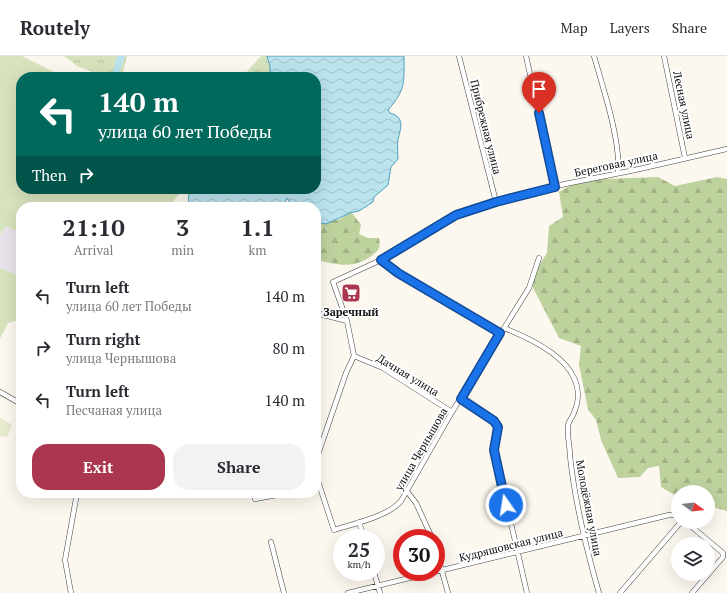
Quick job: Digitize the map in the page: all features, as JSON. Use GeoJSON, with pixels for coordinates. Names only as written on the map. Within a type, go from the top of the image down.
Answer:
{"type":"FeatureCollection","features":[{"type":"Feature","properties":{"kind":"street","name":"Прибрежная улица"},"geometry":{"type":"LineString","coordinates":[[459,56],[496,202]]}},
{"type":"Feature","properties":{"kind":"street"},"geometry":{"type":"LineString","coordinates":[[526,56],[555,187]]}},
{"type":"Feature","properties":{"kind":"street"},"geometry":{"type":"LineString","coordinates":[[594,56],[615,136],[619,166],[618,174]]}},
{"type":"Feature","properties":{"kind":"street","name":"Лесная улица"},"geometry":{"type":"LineString","coordinates":[[664,56],[685,158]]}},
{"type":"Feature","properties":{"kind":"street","name":"Береговая улица"},"geometry":{"type":"LineString","coordinates":[[354,356],[347,321],[333,282],[381,260],[449,218],[466,211],[555,187],[727,149]]}},
{"type":"Feature","properties":{"kind":"street","name":"улица Чернышова"},"geometry":{"type":"LineString","coordinates":[[321,495],[334,530],[360,522],[396,507],[452,412],[529,288],[539,258]]}},
{"type":"Feature","properties":{"kind":"street"},"geometry":{"type":"LineString","coordinates":[[381,260],[398,273],[500,333]]}},
{"type":"Feature","properties":{"kind":"street"},"geometry":{"type":"LineString","coordinates":[[321,314],[347,321]]}},
{"type":"Feature","properties":{"kind":"street","name":"Молодёжная улица"},"geometry":{"type":"LineString","coordinates":[[504,328],[525,337],[550,352],[560,359],[574,377],[578,391],[578,401],[568,426],[572,474],[583,537],[598,593]]}},
{"type":"Feature","properties":{"kind":"street"},"geometry":{"type":"LineString","coordinates":[[321,446],[346,373],[354,356]]}},
{"type":"Feature","properties":{"kind":"street","name":"Дачная улица"},"geometry":{"type":"LineString","coordinates":[[354,356],[383,368],[452,412]]}},
{"type":"Feature","properties":{"kind":"street"},"geometry":{"type":"LineString","coordinates":[[0,392],[16,401]]}},
{"type":"Feature","properties":{"kind":"street"},"geometry":{"type":"LineString","coordinates":[[461,399],[494,421],[498,427],[494,444],[495,454],[527,593]]}},
{"type":"Feature","properties":{"kind":"street"},"geometry":{"type":"LineString","coordinates":[[406,490],[416,503],[428,529]]}},
{"type":"Feature","properties":{"kind":"street"},"geometry":{"type":"LineString","coordinates":[[70,593],[65,560],[76,498]]}},
{"type":"Feature","properties":{"kind":"street"},"geometry":{"type":"LineString","coordinates":[[255,499],[260,498]]}},
{"type":"Feature","properties":{"kind":"street","name":"Кудряшовская улица"},"geometry":{"type":"LineString","coordinates":[[445,570],[671,515]]}},
{"type":"Feature","properties":{"kind":"street"},"geometry":{"type":"LineString","coordinates":[[360,522],[362,529]]}},
{"type":"Feature","properties":{"kind":"street"},"geometry":{"type":"LineString","coordinates":[[620,593],[675,529]]}},
{"type":"Feature","properties":{"kind":"street"},"geometry":{"type":"LineString","coordinates":[[692,593],[723,558],[723,553],[694,529]]}},
{"type":"Feature","properties":{"kind":"street"},"geometry":{"type":"LineString","coordinates":[[271,542],[284,593]]}},
{"type":"Feature","properties":{"kind":"street"},"geometry":{"type":"LineString","coordinates":[[445,580],[448,593]]}},
{"type":"Feature","properties":{"kind":"street"},"geometry":{"type":"LineString","coordinates":[[377,581],[380,593]]}},
{"type":"Feature","properties":{"kind":"street","name":"Кудряшовская улица"},"geometry":{"type":"LineString","coordinates":[[348,593],[400,581]]}},
{"type":"Feature","properties":{"kind":"shaded area"},"geometry":{"type":"Polygon","coordinates":[[[6,226],[16,231],[16,275],[0,268],[0,235],[6,226]]]}},
{"type":"Feature","properties":{"kind":"green space"},"geometry":{"type":"Polygon","coordinates":[[[0,56],[22,56],[54,72],[16,72],[16,194],[179,194],[173,202],[16,202],[16,231],[6,226],[0,235],[0,56]]]}},
{"type":"Feature","properties":{"kind":"green space"},"geometry":{"type":"Polygon","coordinates":[[[64,56],[127,56],[123,72],[93,72],[77,66],[64,56]]]}},
{"type":"Feature","properties":{"kind":"green space"},"geometry":{"type":"Polygon","coordinates":[[[261,56],[267,56],[270,72],[247,72],[261,56]]]}},
{"type":"Feature","properties":{"kind":"green space"},"geometry":{"type":"Polygon","coordinates":[[[658,177],[675,186],[717,177],[727,179],[727,511],[715,508],[715,485],[671,485],[671,493],[661,487],[659,466],[648,468],[640,477],[618,478],[601,440],[596,420],[588,409],[579,365],[581,346],[559,338],[529,280],[547,253],[549,226],[563,217],[559,192],[573,184],[605,179],[658,177]]]}},
{"type":"Feature","properties":{"kind":"green space"},"geometry":{"type":"Polygon","coordinates":[[[350,213],[353,214],[361,225],[359,234],[368,238],[379,238],[380,244],[378,250],[374,254],[357,263],[344,265],[321,261],[321,223],[340,219],[350,213]]]}},
{"type":"Feature","properties":{"kind":"green space"},"geometry":{"type":"Polygon","coordinates":[[[0,268],[16,275],[16,321],[8,323],[0,339],[0,268]]]}},
{"type":"Feature","properties":{"kind":"green space"},"geometry":{"type":"Polygon","coordinates":[[[0,418],[11,424],[12,427],[7,437],[0,436],[0,418]]]}},
{"type":"Feature","properties":{"kind":"water"},"geometry":{"type":"Polygon","coordinates":[[[267,56],[404,56],[403,85],[394,103],[388,110],[390,113],[398,117],[401,123],[398,141],[398,159],[391,167],[388,185],[374,197],[373,202],[359,211],[350,213],[326,224],[321,223],[321,202],[290,202],[287,198],[285,202],[189,202],[189,194],[321,194],[321,72],[270,72],[267,56]]]}},
{"type":"Feature","properties":{"kind":"waterway"},"geometry":{"type":"LineString","coordinates":[[116,72],[121,56]]}},
{"type":"Feature","properties":{"kind":"place","name":"Заречный"},"geometry":{"type":"Point","coordinates":[351,293]}},
{"type":"Feature","properties":{"kind":"route"},"geometry":{"type":"LineString","coordinates":[[506,505],[494,450],[498,427],[494,421],[461,399],[500,333],[398,273],[381,260],[456,215],[496,202],[555,187],[539,113]]}}]}
